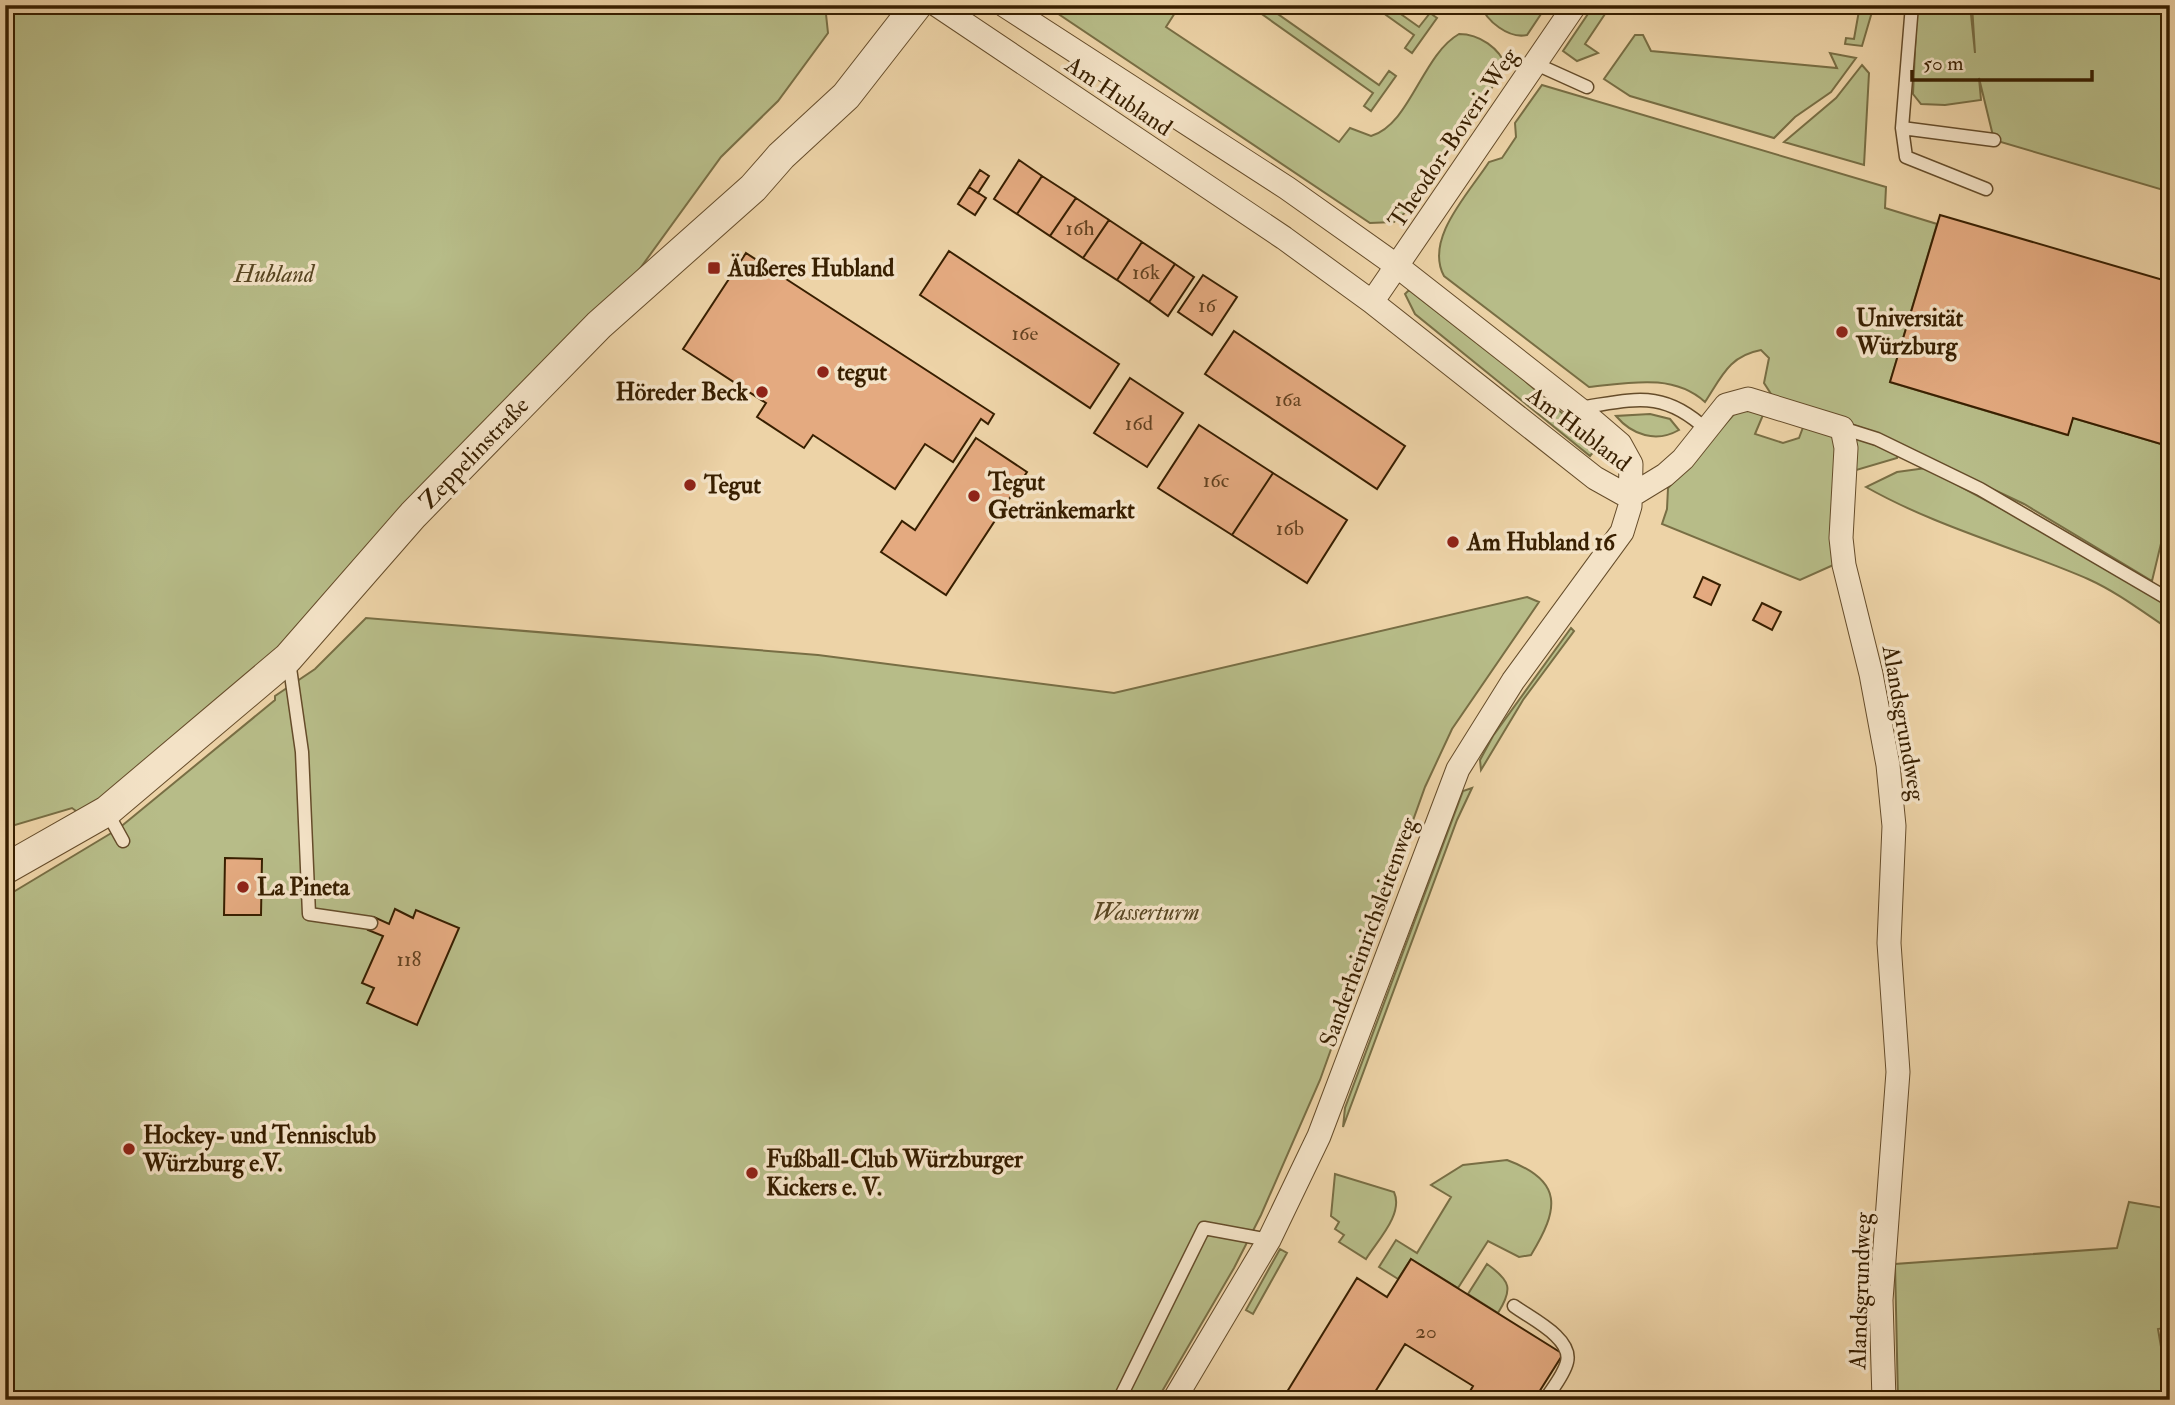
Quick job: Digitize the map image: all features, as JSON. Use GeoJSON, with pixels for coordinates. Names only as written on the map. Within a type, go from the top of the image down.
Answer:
{"type":"FeatureCollection","features":[{"type":"Feature","properties":{"kind":"street","name":"Zeppelinstraße"},"geometry":{"type":"LineString","coordinates":[[5,869],[107,811],[288,658],[413,515],[599,325],[753,188],[781,156],[846,96],[918,5]]}},
{"type":"Feature","properties":{"kind":"street","name":"Am Hubland"},"geometry":{"type":"LineString","coordinates":[[937,5],[1284,238],[1372,302],[1595,478],[1629,497],[1632,480],[1626,452],[1578,408],[1397,266],[1287,188],[1004,5]]}},
{"type":"Feature","properties":{"kind":"street","name":"Theodor-Boveri-Weg"},"geometry":{"type":"LineString","coordinates":[[1372,302],[1575,5]]}},
{"type":"Feature","properties":{"kind":"street"},"geometry":{"type":"LineString","coordinates":[[1629,497],[1665,475],[1683,459],[1726,405],[1748,399],[1842,428]]}},
{"type":"Feature","properties":{"kind":"street","name":"Alandsgrundweg"},"geometry":{"type":"LineString","coordinates":[[1842,428],[1846,448],[1841,538],[1844,565],[1876,700],[1895,825],[1889,943],[1898,1072],[1881,1300],[1884,1400]]}},
{"type":"Feature","properties":{"kind":"street","name":"Sanderheinrichsleitenweg"},"geometry":{"type":"LineString","coordinates":[[1174,1400],[1269,1240],[1334,1099],[1458,769],[1513,681],[1616,543],[1627,520],[1629,497]]}},
{"type":"Feature","properties":{"kind":"lane"},"geometry":{"type":"LineString","coordinates":[[1912,5],[1902,128],[1906,157],[1986,189]]}},
{"type":"Feature","properties":{"kind":"lane"},"geometry":{"type":"LineString","coordinates":[[1536,64],[1587,87]]}},
{"type":"Feature","properties":{"kind":"lane"},"geometry":{"type":"LineString","coordinates":[[1902,128],[1994,140]]}},
{"type":"Feature","properties":{"kind":"lane"},"geometry":{"type":"LineString","coordinates":[[1578,408],[1633,400],[1667,402],[1685,410],[1707,430]]}},
{"type":"Feature","properties":{"kind":"lane"},"geometry":{"type":"LineString","coordinates":[[1842,428],[1877,439],[1980,489],[2170,600]]}},
{"type":"Feature","properties":{"kind":"lane"},"geometry":{"type":"LineString","coordinates":[[288,658],[302,752],[309,914],[371,923]]}},
{"type":"Feature","properties":{"kind":"lane"},"geometry":{"type":"LineString","coordinates":[[107,811],[123,841]]}},
{"type":"Feature","properties":{"kind":"lane"},"geometry":{"type":"LineString","coordinates":[[1119,1400],[1205,1228],[1269,1240]]}},
{"type":"Feature","properties":{"kind":"lane"},"geometry":{"type":"LineString","coordinates":[[1514,1306],[1563,1342],[1568,1352],[1567,1364],[1545,1400]]}},
{"type":"Feature","properties":{"kind":"green space","name":"Hubland"},"geometry":{"type":"Polygon","coordinates":[[[5,5],[825,5],[828,33],[778,101],[721,157],[599,325],[344,595],[91,822],[72,808],[5,828],[5,5]]]}},
{"type":"Feature","properties":{"kind":"green space"},"geometry":{"type":"Polygon","coordinates":[[[1045,5],[1180,5],[1166,27],[1339,142],[1350,128],[1371,136],[1384,129],[1406,104],[1435,57],[1459,34],[1474,36],[1488,43],[1499,54],[1506,67],[1407,211],[1394,222],[1370,223],[1045,5]]]}},
{"type":"Feature","properties":{"kind":"green space"},"geometry":{"type":"Polygon","coordinates":[[[1249,5],[1265,5],[1379,85],[1389,71],[1396,76],[1371,111],[1364,106],[1373,93],[1249,5]]]}},
{"type":"Feature","properties":{"kind":"green space"},"geometry":{"type":"Polygon","coordinates":[[[1372,5],[1388,5],[1419,27],[1430,13],[1437,18],[1412,53],[1405,48],[1414,35],[1372,5]]]}},
{"type":"Feature","properties":{"kind":"green space"},"geometry":{"type":"Polygon","coordinates":[[[1481,5],[1547,5],[1527,35],[1520,36],[1499,28],[1481,5]]]}},
{"type":"Feature","properties":{"kind":"green space"},"geometry":{"type":"Polygon","coordinates":[[[1594,5],[1611,5],[1585,44],[1598,53],[1577,61],[1563,51],[1594,5]]]}},
{"type":"Feature","properties":{"kind":"green space"},"geometry":{"type":"Polygon","coordinates":[[[1860,5],[1874,5],[1862,46],[1845,44],[1846,38],[1854,39],[1860,5]]]}},
{"type":"Feature","properties":{"kind":"green space"},"geometry":{"type":"Polygon","coordinates":[[[1917,5],[1970,5],[1975,53],[1972,5],[2170,5],[2170,192],[1994,140],[1979,78],[1981,100],[1945,105],[1921,104],[1913,94],[1917,5]]]}},
{"type":"Feature","properties":{"kind":"green space"},"geometry":{"type":"Polygon","coordinates":[[[1635,35],[1643,35],[1651,51],[1837,68],[1830,53],[1856,58],[1831,92],[1795,117],[1774,138],[1630,96],[1604,79],[1635,35]]]}},
{"type":"Feature","properties":{"kind":"green space"},"geometry":{"type":"Polygon","coordinates":[[[1862,65],[1869,73],[1864,165],[1784,142],[1836,98],[1862,65]]]}},
{"type":"Feature","properties":{"kind":"green space"},"geometry":{"type":"Polygon","coordinates":[[[1542,85],[1886,187],[1885,208],[1937,224],[1890,382],[2067,435],[2073,418],[2161,444],[2170,416],[2170,506],[2152,581],[2024,504],[1865,429],[1773,397],[1764,383],[1769,358],[1761,350],[1741,357],[1727,368],[1705,402],[1692,393],[1665,383],[1635,382],[1589,387],[1444,276],[1439,262],[1440,247],[1451,217],[1489,162],[1502,158],[1516,137],[1515,123],[1542,85]]]}},
{"type":"Feature","properties":{"kind":"green space"},"geometry":{"type":"Polygon","coordinates":[[[1409,290],[1517,374],[1599,445],[1590,456],[1415,314],[1405,294],[1409,290]]]}},
{"type":"Feature","properties":{"kind":"green space"},"geometry":{"type":"Polygon","coordinates":[[[1746,407],[1763,415],[1755,434],[1783,443],[1799,438],[1805,422],[1833,434],[1839,446],[1840,562],[1800,580],[1662,524],[1667,509],[1668,488],[1736,412],[1746,407]]]}},
{"type":"Feature","properties":{"kind":"green space"},"geometry":{"type":"Polygon","coordinates":[[[1650,414],[1670,419],[1679,430],[1662,436],[1645,435],[1629,428],[1616,416],[1650,414]]]}},
{"type":"Feature","properties":{"kind":"green space"},"geometry":{"type":"Polygon","coordinates":[[[1853,436],[1897,454],[1897,458],[1853,471],[1853,436]]]}},
{"type":"Feature","properties":{"kind":"green space"},"geometry":{"type":"Polygon","coordinates":[[[1926,468],[2089,556],[2170,606],[2170,630],[2099,584],[1920,514],[1866,487],[1897,472],[1926,468]]]}},
{"type":"Feature","properties":{"kind":"green space","name":"Wasserturm"},"geometry":{"type":"Polygon","coordinates":[[[1527,597],[1539,602],[1452,729],[1425,787],[1320,1080],[1261,1215],[1234,1268],[1157,1400],[5,1400],[5,897],[118,829],[275,700],[275,696],[315,669],[366,618],[818,655],[1114,693],[1527,597]]]}},
{"type":"Feature","properties":{"kind":"green space"},"geometry":{"type":"Polygon","coordinates":[[[1571,628],[1574,631],[1523,700],[1481,770],[1480,760],[1493,736],[1571,628]]]}},
{"type":"Feature","properties":{"kind":"green space"},"geometry":{"type":"Polygon","coordinates":[[[1472,788],[1457,820],[1343,1127],[1345,1108],[1463,791],[1472,788]]]}},
{"type":"Feature","properties":{"kind":"green space"},"geometry":{"type":"Polygon","coordinates":[[[1507,1160],[1539,1177],[1551,1198],[1547,1224],[1531,1255],[1519,1257],[1488,1241],[1458,1288],[1411,1259],[1398,1279],[1379,1267],[1396,1240],[1417,1253],[1451,1197],[1431,1185],[1463,1165],[1507,1160]]]}},
{"type":"Feature","properties":{"kind":"green space"},"geometry":{"type":"Polygon","coordinates":[[[1335,1174],[1394,1192],[1396,1200],[1392,1218],[1366,1259],[1339,1242],[1344,1235],[1335,1229],[1339,1222],[1331,1216],[1335,1174]]]}},
{"type":"Feature","properties":{"kind":"green space"},"geometry":{"type":"Polygon","coordinates":[[[2129,1202],[2170,1209],[2170,1327],[2158,1329],[2170,1400],[1898,1400],[1895,1264],[2117,1248],[2129,1202]]]}},
{"type":"Feature","properties":{"kind":"green space"},"geometry":{"type":"Polygon","coordinates":[[[1280,1249],[1287,1253],[1253,1314],[1246,1310],[1280,1249]]]}},
{"type":"Feature","properties":{"kind":"green space"},"geometry":{"type":"Polygon","coordinates":[[[1487,1264],[1501,1275],[1507,1286],[1506,1298],[1498,1313],[1468,1294],[1487,1264]]]}},
{"type":"Feature","properties":{"kind":"building"},"geometry":{"type":"Polygon","coordinates":[[[1019,160],[1042,176],[1017,214],[994,199],[1019,160]]]}},
{"type":"Feature","properties":{"kind":"building"},"geometry":{"type":"Polygon","coordinates":[[[980,170],[989,176],[978,193],[969,187],[980,170]]]}},
{"type":"Feature","properties":{"kind":"building"},"geometry":{"type":"Polygon","coordinates":[[[1042,176],[1076,198],[1050,236],[1017,214],[1042,176]]]}},
{"type":"Feature","properties":{"kind":"building"},"geometry":{"type":"Polygon","coordinates":[[[969,187],[986,198],[975,215],[958,204],[969,187]]]}},
{"type":"Feature","properties":{"kind":"building"},"geometry":{"type":"Polygon","coordinates":[[[1076,198],[1109,220],[1083,258],[1050,236],[1076,198]]]}},
{"type":"Feature","properties":{"kind":"building"},"geometry":{"type":"Polygon","coordinates":[[[1940,215],[2170,282],[2170,416],[2161,444],[2073,418],[2068,435],[1890,382],[1940,215]]]}},
{"type":"Feature","properties":{"kind":"building"},"geometry":{"type":"Polygon","coordinates":[[[1109,220],[1142,242],[1117,280],[1083,258],[1109,220]]]}},
{"type":"Feature","properties":{"kind":"building"},"geometry":{"type":"Polygon","coordinates":[[[1142,242],[1175,264],[1149,302],[1117,280],[1142,242]]]}},
{"type":"Feature","properties":{"kind":"building"},"geometry":{"type":"Polygon","coordinates":[[[949,251],[1119,364],[1090,408],[920,295],[949,251]]]}},
{"type":"Feature","properties":{"kind":"building","name":"tegut"},"geometry":{"type":"Polygon","coordinates":[[[746,253],[994,414],[988,424],[981,419],[953,462],[925,444],[895,489],[813,435],[804,448],[757,417],[766,403],[683,349],[746,253]]]}},
{"type":"Feature","properties":{"kind":"building"},"geometry":{"type":"Polygon","coordinates":[[[1175,264],[1194,277],[1168,316],[1149,302],[1175,264]]]}},
{"type":"Feature","properties":{"kind":"building"},"geometry":{"type":"Polygon","coordinates":[[[1203,275],[1237,297],[1212,335],[1178,312],[1203,275]]]}},
{"type":"Feature","properties":{"kind":"building"},"geometry":{"type":"Polygon","coordinates":[[[1234,331],[1405,446],[1377,489],[1205,374],[1234,331]]]}},
{"type":"Feature","properties":{"kind":"building"},"geometry":{"type":"Polygon","coordinates":[[[1130,378],[1183,413],[1147,467],[1094,433],[1130,378]]]}},
{"type":"Feature","properties":{"kind":"building"},"geometry":{"type":"Polygon","coordinates":[[[1199,425],[1273,473],[1232,535],[1158,488],[1199,425]]]}},
{"type":"Feature","properties":{"kind":"building","name":"Tegut Getränkemarkt"},"geometry":{"type":"Polygon","coordinates":[[[976,438],[1027,472],[946,595],[881,552],[902,521],[915,530],[976,438]]]}},
{"type":"Feature","properties":{"kind":"building"},"geometry":{"type":"Polygon","coordinates":[[[1273,473],[1347,520],[1307,583],[1232,535],[1273,473]]]}},
{"type":"Feature","properties":{"kind":"building"},"geometry":{"type":"Polygon","coordinates":[[[1703,577],[1720,585],[1711,605],[1694,597],[1703,577]]]}},
{"type":"Feature","properties":{"kind":"building"},"geometry":{"type":"Polygon","coordinates":[[[1762,603],[1781,612],[1772,630],[1753,620],[1762,603]]]}},
{"type":"Feature","properties":{"kind":"building","name":"La Pineta"},"geometry":{"type":"Polygon","coordinates":[[[225,858],[262,859],[261,915],[224,915],[225,858]]]}},
{"type":"Feature","properties":{"kind":"building"},"geometry":{"type":"Polygon","coordinates":[[[395,909],[413,918],[416,910],[459,928],[417,1025],[367,1003],[374,988],[362,983],[383,936],[368,930],[374,917],[389,924],[395,909]]]}},
{"type":"Feature","properties":{"kind":"building"},"geometry":{"type":"Polygon","coordinates":[[[1411,1259],[1563,1354],[1534,1400],[1465,1400],[1473,1386],[1405,1344],[1370,1400],[1282,1400],[1357,1278],[1387,1297],[1411,1259]]]}},
{"type":"Feature","properties":{"kind":"place","name":"Äußeres Hubland"},"geometry":{"type":"Point","coordinates":[714,268]}},
{"type":"Feature","properties":{"kind":"place","name":"Universität Würzburg"},"geometry":{"type":"Point","coordinates":[1842,332]}},
{"type":"Feature","properties":{"kind":"place","name":"tegut"},"geometry":{"type":"Point","coordinates":[823,372]}},
{"type":"Feature","properties":{"kind":"place","name":"Höreder Beck"},"geometry":{"type":"Point","coordinates":[762,392]}},
{"type":"Feature","properties":{"kind":"place","name":"Tegut"},"geometry":{"type":"Point","coordinates":[690,485]}},
{"type":"Feature","properties":{"kind":"place","name":"Tegut Getränkemarkt"},"geometry":{"type":"Point","coordinates":[974,496]}},
{"type":"Feature","properties":{"kind":"place","name":"Am Hubland 16"},"geometry":{"type":"Point","coordinates":[1453,542]}},
{"type":"Feature","properties":{"kind":"place","name":"La Pineta"},"geometry":{"type":"Point","coordinates":[243,887]}},
{"type":"Feature","properties":{"kind":"place","name":"Hockey- und Tennisclub Würzburg e.V."},"geometry":{"type":"Point","coordinates":[129,1149]}},
{"type":"Feature","properties":{"kind":"place","name":"Fußball-Club Würzburger Kickers e. V."},"geometry":{"type":"Point","coordinates":[752,1173]}}]}
